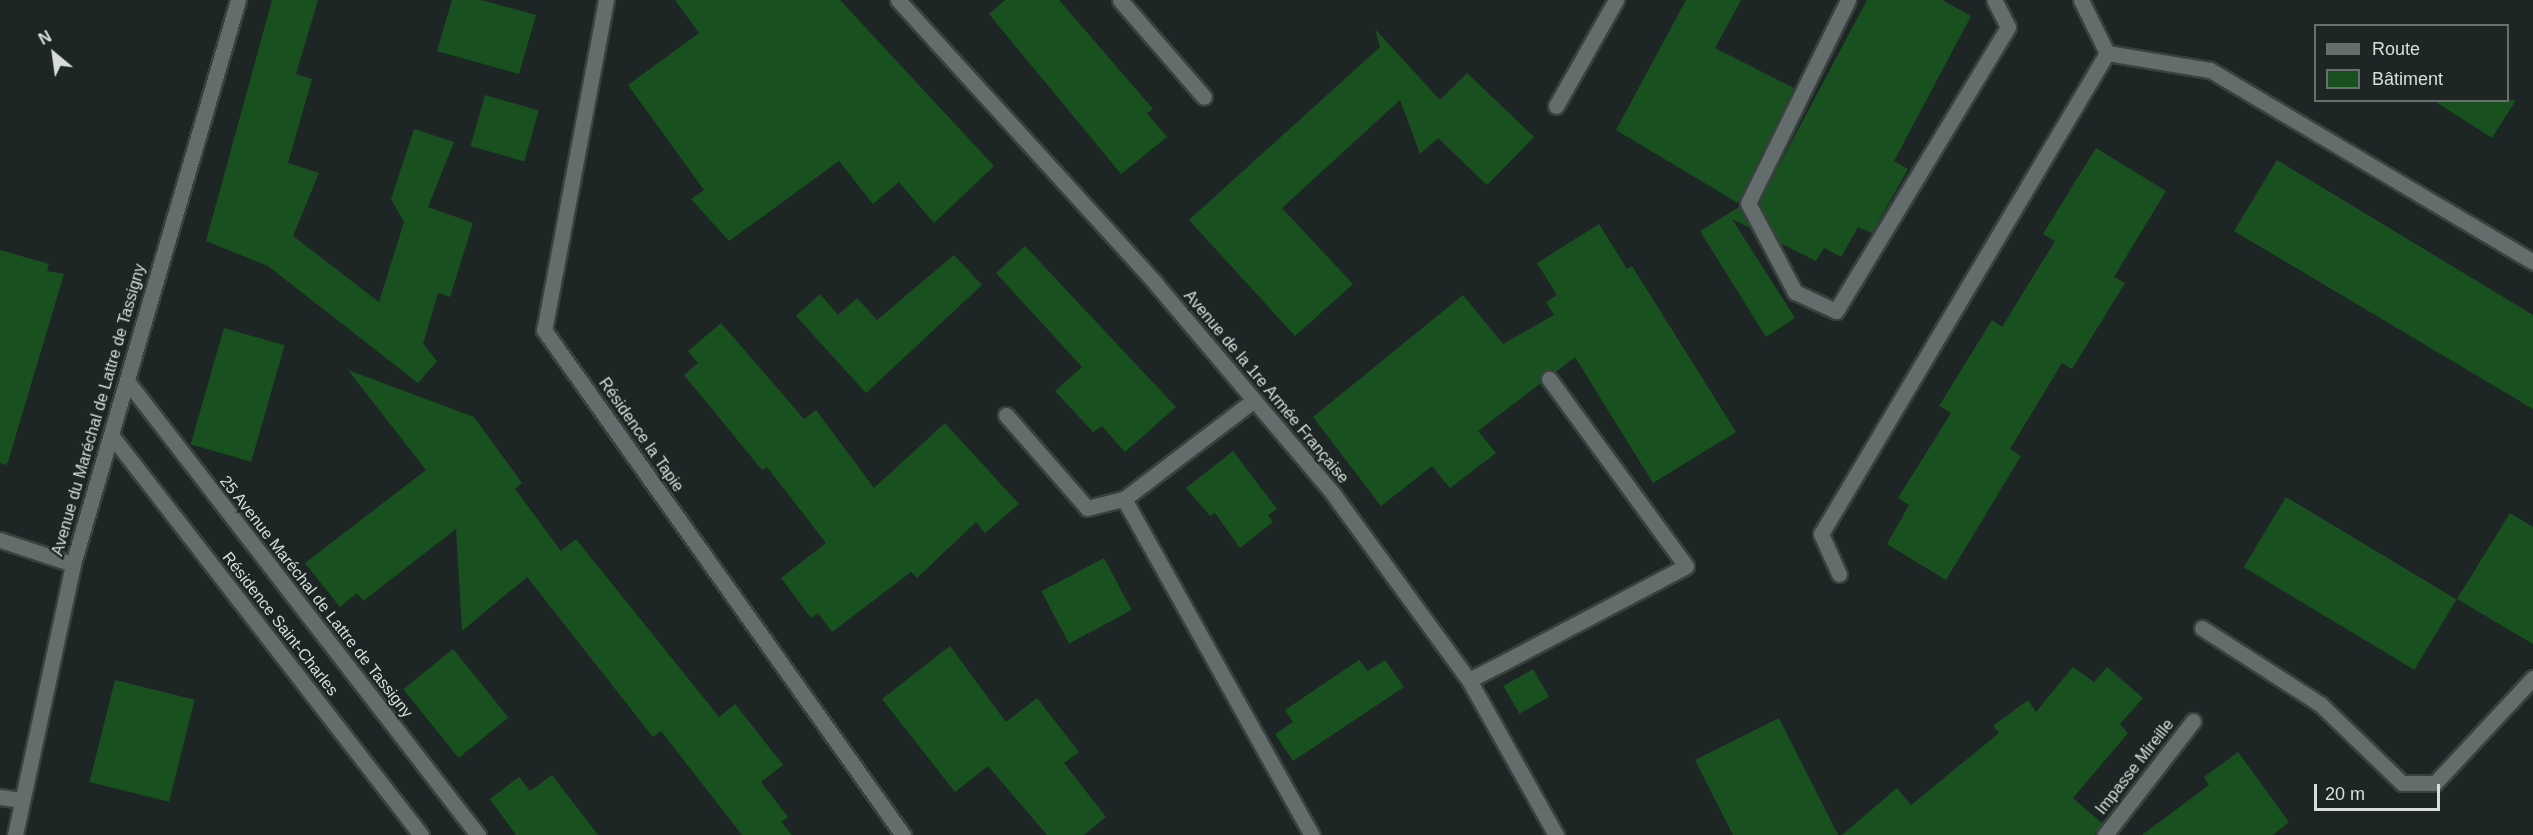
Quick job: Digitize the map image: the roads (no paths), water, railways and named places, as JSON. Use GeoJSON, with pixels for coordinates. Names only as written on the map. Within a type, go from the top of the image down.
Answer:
{"type":"FeatureCollection","features":[{"type":"Feature","properties":{"kind":"street","name":"Avenue du Maréchal de Lattre de Tassigny"},"geometry":{"type":"LineString","coordinates":[[15,835],[73,564],[238,0]]}},
{"type":"Feature","properties":{"kind":"street","name":"Résidence la Tapie"},"geometry":{"type":"LineString","coordinates":[[606,0],[544,330],[903,835]]}},
{"type":"Feature","properties":{"kind":"street","name":"Avenue de la 1re Armée Française"},"geometry":{"type":"LineString","coordinates":[[898,0],[1254,400],[1331,491],[1469,680],[1556,835]]}},
{"type":"Feature","properties":{"kind":"street"},"geometry":{"type":"LineString","coordinates":[[1120,0],[1204,97]]}},
{"type":"Feature","properties":{"kind":"street"},"geometry":{"type":"LineString","coordinates":[[1556,106],[1616,0]]}},
{"type":"Feature","properties":{"kind":"street"},"geometry":{"type":"LineString","coordinates":[[1848,0],[1748,203],[1795,292],[1836,311],[2008,27],[1994,0]]}},
{"type":"Feature","properties":{"kind":"street"},"geometry":{"type":"LineString","coordinates":[[2082,0],[2108,53]]}},
{"type":"Feature","properties":{"kind":"street"},"geometry":{"type":"LineString","coordinates":[[2108,53],[2210,70],[2533,262]]}},
{"type":"Feature","properties":{"kind":"street"},"geometry":{"type":"LineString","coordinates":[[1839,574],[1821,534],[2108,53]]}},
{"type":"Feature","properties":{"kind":"street"},"geometry":{"type":"LineString","coordinates":[[1469,680],[1686,566],[1549,379]]}},
{"type":"Feature","properties":{"kind":"street","name":"25 Avenue Maréchal de Lattre de Tassigny"},"geometry":{"type":"LineString","coordinates":[[127,381],[478,835]]}},
{"type":"Feature","properties":{"kind":"street"},"geometry":{"type":"LineString","coordinates":[[1006,415],[1087,508],[1124,499],[1254,400]]}},
{"type":"Feature","properties":{"kind":"street","name":"Résidence Saint-Charles"},"geometry":{"type":"LineString","coordinates":[[111,435],[421,835]]}},
{"type":"Feature","properties":{"kind":"street"},"geometry":{"type":"LineString","coordinates":[[1124,499],[1312,835]]}},
{"type":"Feature","properties":{"kind":"street"},"geometry":{"type":"LineString","coordinates":[[0,540],[73,564]]}},
{"type":"Feature","properties":{"kind":"street"},"geometry":{"type":"LineString","coordinates":[[2202,628],[2320,704],[2402,783],[2435,783],[2533,678]]}},
{"type":"Feature","properties":{"kind":"street","name":"Impasse Mireille"},"geometry":{"type":"LineString","coordinates":[[2105,835],[2193,721]]}},
{"type":"Feature","properties":{"kind":"street"},"geometry":{"type":"LineString","coordinates":[[0,797],[22,800]]}}]}
